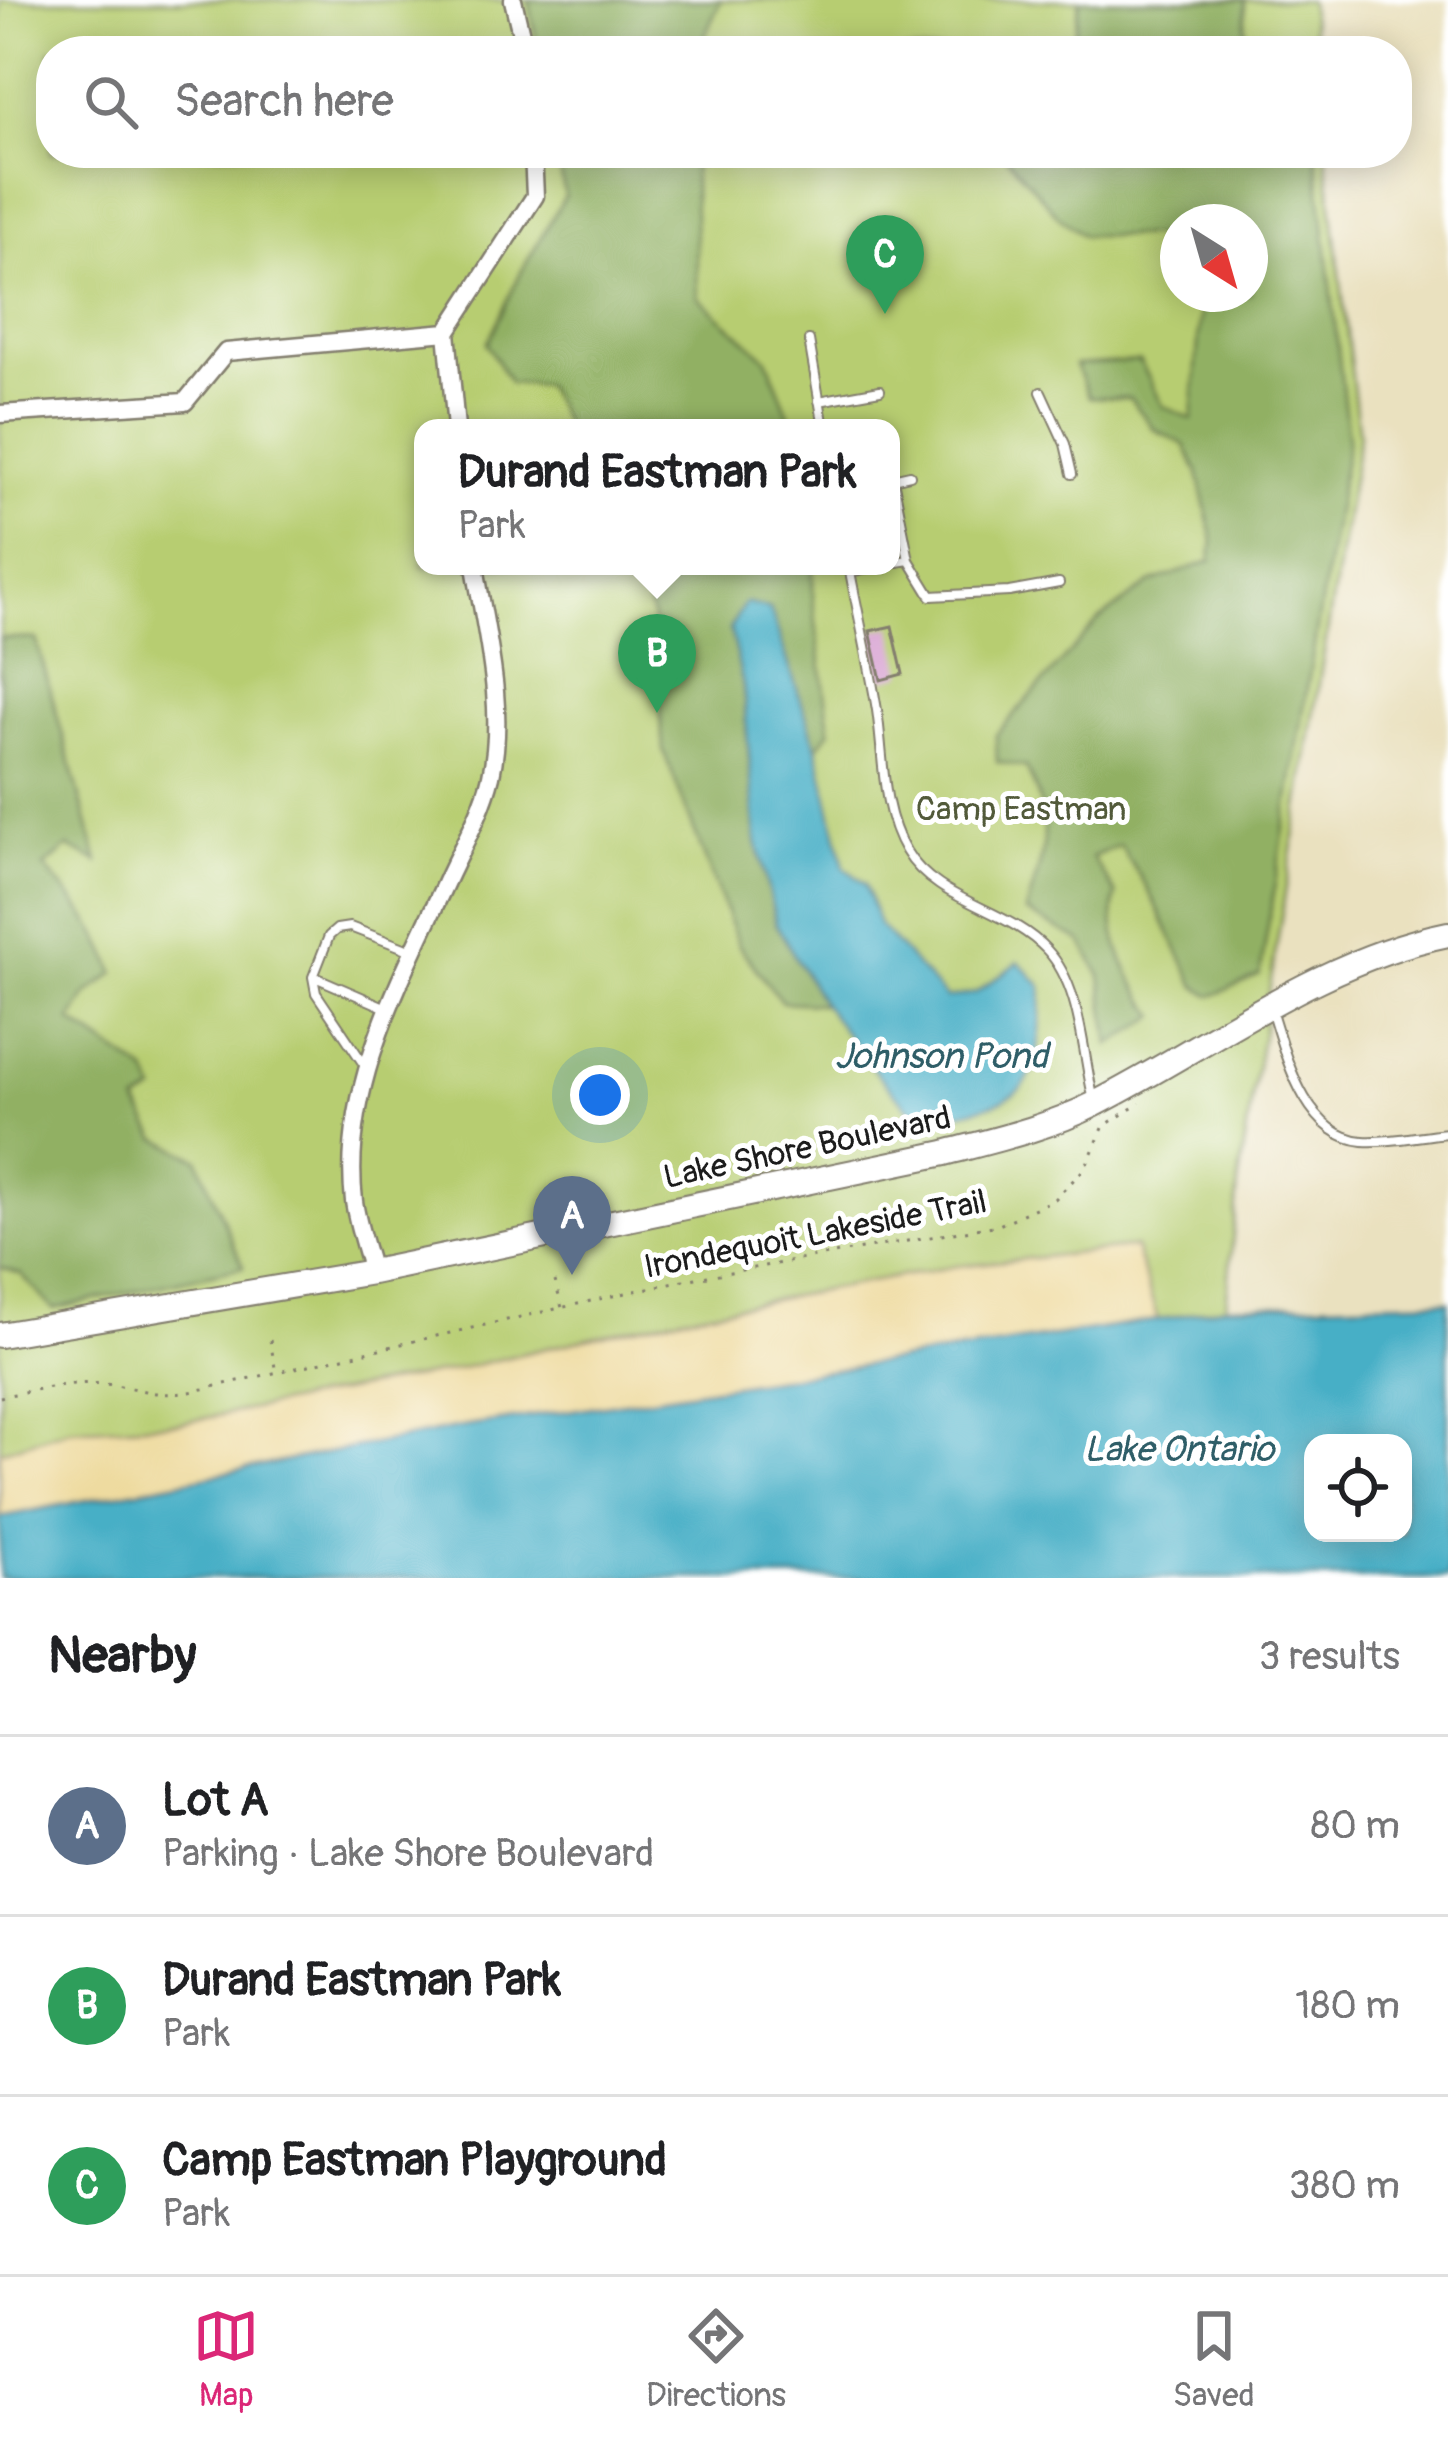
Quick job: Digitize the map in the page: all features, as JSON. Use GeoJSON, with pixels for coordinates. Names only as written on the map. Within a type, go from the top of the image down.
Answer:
{"type":"FeatureCollection","features":[{"type":"Feature","properties":{"kind":"main road","name":"Lake Shore Boulevard"},"geometry":{"type":"LineString","coordinates":[[0,1335],[372,1272],[945,1153],[1100,1115],[1270,1006],[1347,967],[1448,934]]}},
{"type":"Feature","properties":{"kind":"street"},"geometry":{"type":"LineString","coordinates":[[513,0],[521,36]]}},
{"type":"Feature","properties":{"kind":"street"},"geometry":{"type":"LineString","coordinates":[[455,419],[447,332],[535,196],[534,168]]}},
{"type":"Feature","properties":{"kind":"street"},"geometry":{"type":"LineString","coordinates":[[0,414],[185,402],[226,352],[447,332]]}},
{"type":"Feature","properties":{"kind":"street"},"geometry":{"type":"LineString","coordinates":[[372,1272],[354,1204],[356,1110],[390,1010],[476,818],[494,759],[496,693],[476,575]]}},
{"type":"Feature","properties":{"kind":"lane"},"geometry":{"type":"LineString","coordinates":[[809,340],[822,419]]}},
{"type":"Feature","properties":{"kind":"lane"},"geometry":{"type":"LineString","coordinates":[[819,401],[880,390]]}},
{"type":"Feature","properties":{"kind":"lane"},"geometry":{"type":"LineString","coordinates":[[1041,392],[1065,444],[1072,474]]}},
{"type":"Feature","properties":{"kind":"lane"},"geometry":{"type":"LineString","coordinates":[[900,477],[910,475]]}},
{"type":"Feature","properties":{"kind":"lane"},"geometry":{"type":"LineString","coordinates":[[900,517],[909,560],[931,596],[1009,592],[1059,583]]}},
{"type":"Feature","properties":{"kind":"lane"},"geometry":{"type":"LineString","coordinates":[[900,562],[909,560]]}},
{"type":"Feature","properties":{"kind":"lane"},"geometry":{"type":"LineString","coordinates":[[851,575],[893,829],[910,858],[944,888],[997,913],[1048,951],[1071,992],[1100,1115]]}},
{"type":"Feature","properties":{"kind":"lane"},"geometry":{"type":"LineString","coordinates":[[367,1069],[316,993],[313,977],[328,936],[350,927],[414,952]]}},
{"type":"Feature","properties":{"kind":"lane"},"geometry":{"type":"LineString","coordinates":[[313,977],[390,1010]]}},
{"type":"Feature","properties":{"kind":"lane"},"geometry":{"type":"LineString","coordinates":[[1270,1006],[1290,1069],[1319,1118],[1360,1142],[1448,1133]]}},
{"type":"Feature","properties":{"kind":"path","name":"Irondequoit Lakeside Trail"},"geometry":{"type":"LineString","coordinates":[[0,1397],[72,1384],[107,1384],[160,1396],[841,1250],[999,1225],[1055,1199],[1085,1168],[1100,1115]]}},
{"type":"Feature","properties":{"kind":"path"},"geometry":{"type":"LineString","coordinates":[[838,1222],[841,1250]]}},
{"type":"Feature","properties":{"kind":"path"},"geometry":{"type":"LineString","coordinates":[[555,1281],[562,1308]]}},
{"type":"Feature","properties":{"kind":"path"},"geometry":{"type":"LineString","coordinates":[[270,1340],[276,1372]]}},
{"type":"Feature","properties":{"kind":"green space","name":"Camp Eastman"},"geometry":{"type":"Polygon","coordinates":[[[0,0],[1309,0],[1313,36],[36,36],[36,168],[1328,168],[1359,436],[1238,1184],[1226,1306],[456,1428],[0,1517],[0,0]]]}},
{"type":"Feature","properties":{"kind":"green space"},"geometry":{"type":"Polygon","coordinates":[[[529,0],[721,0],[705,36],[535,36],[529,0]]]}},
{"type":"Feature","properties":{"kind":"green space"},"geometry":{"type":"Polygon","coordinates":[[[1080,0],[1245,0],[1245,36],[1074,36],[1080,0]]]}},
{"type":"Feature","properties":{"kind":"green space"},"geometry":{"type":"Polygon","coordinates":[[[560,168],[693,168],[698,297],[767,359],[790,419],[562,419],[545,385],[510,383],[487,344],[565,196],[560,168]]]}},
{"type":"Feature","properties":{"kind":"green space"},"geometry":{"type":"Polygon","coordinates":[[[1016,168],[1318,168],[1348,439],[1260,975],[1212,996],[1196,986],[1120,845],[1092,857],[1116,894],[1114,926],[1122,958],[1157,1016],[1110,1045],[1101,976],[1081,941],[1026,912],[1042,855],[1044,824],[1026,767],[997,762],[996,735],[1098,621],[1150,583],[1211,561],[1213,540],[1198,473],[1185,445],[1154,429],[1130,398],[1089,397],[1075,365],[1140,361],[1163,406],[1192,419],[1201,312],[1268,312],[1268,204],[1160,204],[1160,236],[1083,236],[1058,216],[1016,168]]]}},
{"type":"Feature","properties":{"kind":"green space"},"geometry":{"type":"Polygon","coordinates":[[[641,575],[813,575],[830,730],[817,748],[770,610],[743,685],[756,836],[776,924],[823,1004],[782,1002],[739,946],[663,750],[654,624],[641,575]]]}},
{"type":"Feature","properties":{"kind":"green space"},"geometry":{"type":"Polygon","coordinates":[[[0,638],[36,639],[98,862],[68,847],[44,867],[85,916],[115,973],[87,994],[71,1021],[147,1073],[155,1092],[137,1103],[157,1138],[198,1159],[243,1267],[53,1309],[21,1274],[0,1267],[0,638]]]}},
{"type":"Feature","properties":{"kind":"sand"},"geometry":{"type":"Polygon","coordinates":[[[1135,1247],[1158,1320],[456,1428],[0,1517],[0,1451],[69,1429],[180,1423],[449,1371],[678,1317],[956,1266],[1135,1247]]]}},
{"type":"Feature","properties":{"kind":"water","name":"Johnson Pond"},"geometry":{"type":"Polygon","coordinates":[[[745,603],[770,609],[817,748],[844,867],[865,884],[879,925],[946,998],[975,993],[1019,962],[1042,986],[1041,1024],[1031,1073],[1006,1099],[922,1122],[877,1074],[823,1004],[776,924],[756,837],[743,685],[730,628],[745,603]]]}},
{"type":"Feature","properties":{"kind":"water","name":"Lake Ontario"},"geometry":{"type":"Polygon","coordinates":[[[1448,1301],[1448,1578],[0,1578],[0,1517],[456,1428],[1226,1306],[1448,1301]]]}},
{"type":"Feature","properties":{"kind":"building"},"geometry":{"type":"Polygon","coordinates":[[[892,626],[903,674],[881,680],[870,631],[892,626]]]}},
{"type":"Feature","properties":{"kind":"place","name":"Camp Eastman Playground"},"geometry":{"type":"Point","coordinates":[885,314]}},
{"type":"Feature","properties":{"kind":"place","name":"Durand Eastman Park"},"geometry":{"type":"Point","coordinates":[657,713]}},
{"type":"Feature","properties":{"kind":"place","name":"Lot A"},"geometry":{"type":"Point","coordinates":[572,1275]}}]}
